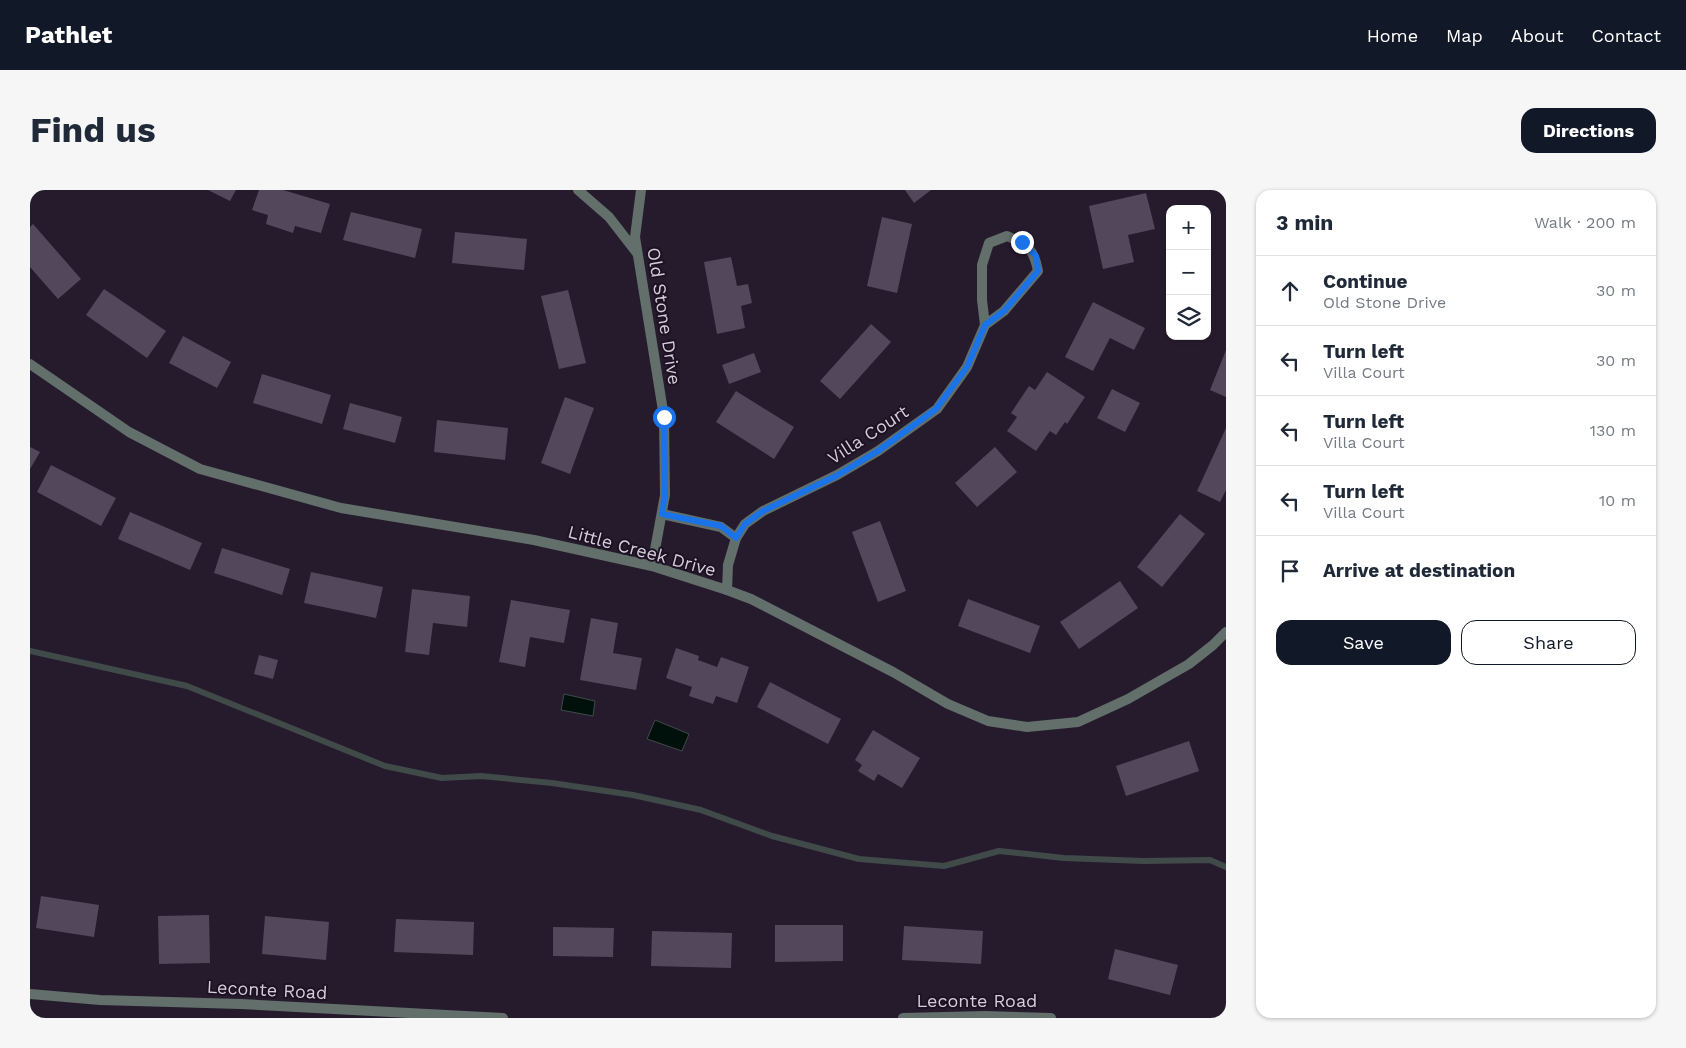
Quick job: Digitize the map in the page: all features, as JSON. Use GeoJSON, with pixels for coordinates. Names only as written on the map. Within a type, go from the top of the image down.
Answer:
{"type":"FeatureCollection","features":[{"type":"Feature","properties":{"kind":"street"},"geometry":{"type":"LineString","coordinates":[[578,190],[609,217],[638,254]]}},
{"type":"Feature","properties":{"kind":"street","name":"Old Stone Drive"},"geometry":{"type":"LineString","coordinates":[[641,190],[636,237],[664,417],[665,495],[652,566]]}},
{"type":"Feature","properties":{"kind":"street","name":"Villa Court"},"geometry":{"type":"LineString","coordinates":[[727,590],[728,566],[736,538],[745,524],[763,511],[836,476],[878,451],[936,409],[967,367],[985,325],[982,300],[982,265],[989,243],[1007,236],[1022,242],[1036,256],[1038,271],[1004,311],[985,325]]}},
{"type":"Feature","properties":{"kind":"street","name":"Little Creek Drive"},"geometry":{"type":"LineString","coordinates":[[30,364],[129,432],[200,469],[341,508],[534,540],[652,566],[727,590],[751,599],[893,672],[948,704],[988,722],[1026,727],[1078,722],[1128,699],[1189,664],[1214,645],[1226,632]]}},
{"type":"Feature","properties":{"kind":"street"},"geometry":{"type":"LineString","coordinates":[[662,514],[721,526],[736,538]]}},
{"type":"Feature","properties":{"kind":"street","name":"Leconte Road"},"geometry":{"type":"LineString","coordinates":[[30,994],[100,1000],[240,1004],[503,1018]]}},
{"type":"Feature","properties":{"kind":"street","name":"Leconte Road"},"geometry":{"type":"LineString","coordinates":[[903,1018],[985,1016],[1051,1018]]}},
{"type":"Feature","properties":{"kind":"shaded area"},"geometry":{"type":"Polygon","coordinates":[[[564,694],[595,701],[593,716],[561,710],[564,694]]]}},
{"type":"Feature","properties":{"kind":"shaded area"},"geometry":{"type":"Polygon","coordinates":[[[655,720],[689,734],[682,751],[647,739],[655,720]]]}},
{"type":"Feature","properties":{"kind":"building"},"geometry":{"type":"Polygon","coordinates":[[[208,190],[236,190],[230,201],[208,190]]]}},
{"type":"Feature","properties":{"kind":"building"},"geometry":{"type":"Polygon","coordinates":[[[259,190],[283,190],[330,204],[321,233],[295,226],[293,233],[266,224],[268,215],[252,210],[259,190]]]}},
{"type":"Feature","properties":{"kind":"building"},"geometry":{"type":"Polygon","coordinates":[[[905,190],[931,190],[914,203],[905,190]]]}},
{"type":"Feature","properties":{"kind":"building"},"geometry":{"type":"Polygon","coordinates":[[[1146,193],[1155,229],[1128,235],[1134,262],[1103,269],[1089,206],[1146,193]]]}},
{"type":"Feature","properties":{"kind":"building"},"geometry":{"type":"Polygon","coordinates":[[[351,212],[422,229],[415,258],[343,240],[351,212]]]}},
{"type":"Feature","properties":{"kind":"building"},"geometry":{"type":"Polygon","coordinates":[[[882,217],[912,224],[897,293],[867,286],[882,217]]]}},
{"type":"Feature","properties":{"kind":"building"},"geometry":{"type":"Polygon","coordinates":[[[33,224],[81,279],[58,299],[30,267],[30,227],[33,224]]]}},
{"type":"Feature","properties":{"kind":"building"},"geometry":{"type":"Polygon","coordinates":[[[455,232],[527,239],[524,270],[452,263],[455,232]]]}},
{"type":"Feature","properties":{"kind":"building"},"geometry":{"type":"Polygon","coordinates":[[[731,257],[737,286],[748,284],[752,303],[741,306],[745,328],[717,334],[704,262],[731,257]]]}},
{"type":"Feature","properties":{"kind":"building"},"geometry":{"type":"Polygon","coordinates":[[[104,289],[166,331],[147,358],[86,315],[104,289]]]}},
{"type":"Feature","properties":{"kind":"building"},"geometry":{"type":"Polygon","coordinates":[[[568,290],[586,363],[559,369],[541,296],[568,290]]]}},
{"type":"Feature","properties":{"kind":"building"},"geometry":{"type":"Polygon","coordinates":[[[1093,302],[1145,328],[1134,350],[1110,338],[1093,371],[1065,357],[1093,302]]]}},
{"type":"Feature","properties":{"kind":"building"},"geometry":{"type":"Polygon","coordinates":[[[871,324],[891,342],[840,399],[820,381],[871,324]]]}},
{"type":"Feature","properties":{"kind":"building"},"geometry":{"type":"Polygon","coordinates":[[[183,336],[231,362],[217,388],[169,363],[183,336]]]}},
{"type":"Feature","properties":{"kind":"building"},"geometry":{"type":"Polygon","coordinates":[[[1226,350],[1226,397],[1210,390],[1226,350]]]}},
{"type":"Feature","properties":{"kind":"building"},"geometry":{"type":"Polygon","coordinates":[[[754,353],[761,372],[729,384],[722,365],[754,353]]]}},
{"type":"Feature","properties":{"kind":"building"},"geometry":{"type":"Polygon","coordinates":[[[1047,372],[1085,397],[1067,424],[1065,422],[1056,435],[1050,431],[1036,451],[1007,431],[1017,417],[1011,413],[1029,386],[1035,390],[1047,372]]]}},
{"type":"Feature","properties":{"kind":"building"},"geometry":{"type":"Polygon","coordinates":[[[262,374],[331,395],[322,424],[253,403],[262,374]]]}},
{"type":"Feature","properties":{"kind":"building"},"geometry":{"type":"Polygon","coordinates":[[[1112,389],[1140,403],[1125,432],[1097,418],[1112,389]]]}},
{"type":"Feature","properties":{"kind":"building"},"geometry":{"type":"Polygon","coordinates":[[[736,391],[794,427],[774,459],[716,422],[736,391]]]}},
{"type":"Feature","properties":{"kind":"building"},"geometry":{"type":"Polygon","coordinates":[[[565,397],[594,408],[570,474],[541,463],[565,397]]]}},
{"type":"Feature","properties":{"kind":"building"},"geometry":{"type":"Polygon","coordinates":[[[350,403],[402,417],[395,443],[343,429],[350,403]]]}},
{"type":"Feature","properties":{"kind":"building"},"geometry":{"type":"Polygon","coordinates":[[[437,420],[508,428],[505,460],[434,452],[437,420]]]}},
{"type":"Feature","properties":{"kind":"building"},"geometry":{"type":"Polygon","coordinates":[[[1226,428],[1226,490],[1220,502],[1197,491],[1226,428]]]}},
{"type":"Feature","properties":{"kind":"building"},"geometry":{"type":"Polygon","coordinates":[[[30,447],[40,452],[30,469],[30,447]]]}},
{"type":"Feature","properties":{"kind":"building"},"geometry":{"type":"Polygon","coordinates":[[[995,447],[1017,472],[977,507],[955,483],[995,447]]]}},
{"type":"Feature","properties":{"kind":"building"},"geometry":{"type":"Polygon","coordinates":[[[51,465],[116,498],[101,526],[37,492],[51,465]]]}},
{"type":"Feature","properties":{"kind":"building"},"geometry":{"type":"Polygon","coordinates":[[[130,512],[202,543],[190,570],[118,539],[130,512]]]}},
{"type":"Feature","properties":{"kind":"building"},"geometry":{"type":"Polygon","coordinates":[[[1180,514],[1205,534],[1162,587],[1137,567],[1180,514]]]}},
{"type":"Feature","properties":{"kind":"building"},"geometry":{"type":"Polygon","coordinates":[[[880,521],[906,591],[878,602],[852,532],[880,521]]]}},
{"type":"Feature","properties":{"kind":"building"},"geometry":{"type":"Polygon","coordinates":[[[222,548],[290,569],[282,595],[214,573],[222,548]]]}},
{"type":"Feature","properties":{"kind":"building"},"geometry":{"type":"Polygon","coordinates":[[[311,572],[383,587],[376,618],[304,603],[311,572]]]}},
{"type":"Feature","properties":{"kind":"building"},"geometry":{"type":"Polygon","coordinates":[[[1120,581],[1138,608],[1079,649],[1060,622],[1120,581]]]}},
{"type":"Feature","properties":{"kind":"building"},"geometry":{"type":"Polygon","coordinates":[[[412,589],[470,596],[467,627],[433,623],[429,655],[405,652],[412,589]]]}},
{"type":"Feature","properties":{"kind":"building"},"geometry":{"type":"Polygon","coordinates":[[[968,599],[1040,626],[1030,653],[958,626],[968,599]]]}},
{"type":"Feature","properties":{"kind":"building"},"geometry":{"type":"Polygon","coordinates":[[[511,600],[570,610],[564,643],[530,637],[525,667],[499,662],[511,600]]]}},
{"type":"Feature","properties":{"kind":"building"},"geometry":{"type":"Polygon","coordinates":[[[591,618],[618,623],[613,653],[642,658],[636,690],[580,680],[591,618]]]}},
{"type":"Feature","properties":{"kind":"building"},"geometry":{"type":"Polygon","coordinates":[[[676,648],[699,656],[698,660],[717,667],[721,657],[749,667],[737,703],[716,696],[713,704],[689,696],[692,687],[666,678],[676,648]]]}},
{"type":"Feature","properties":{"kind":"building"},"geometry":{"type":"Polygon","coordinates":[[[259,655],[278,660],[273,679],[254,674],[259,655]]]}},
{"type":"Feature","properties":{"kind":"building"},"geometry":{"type":"Polygon","coordinates":[[[770,682],[841,719],[828,744],[757,707],[770,682]]]}},
{"type":"Feature","properties":{"kind":"building"},"geometry":{"type":"Polygon","coordinates":[[[873,730],[920,758],[902,788],[878,774],[874,781],[858,771],[862,765],[855,760],[873,730]]]}},
{"type":"Feature","properties":{"kind":"building"},"geometry":{"type":"Polygon","coordinates":[[[1189,741],[1199,771],[1126,796],[1116,766],[1189,741]]]}},
{"type":"Feature","properties":{"kind":"building"},"geometry":{"type":"Polygon","coordinates":[[[41,896],[99,905],[94,937],[36,928],[41,896]]]}},
{"type":"Feature","properties":{"kind":"building"},"geometry":{"type":"Polygon","coordinates":[[[209,915],[210,963],[159,964],[158,916],[209,915]]]}},
{"type":"Feature","properties":{"kind":"building"},"geometry":{"type":"Polygon","coordinates":[[[265,916],[329,922],[326,960],[262,954],[265,916]]]}},
{"type":"Feature","properties":{"kind":"building"},"geometry":{"type":"Polygon","coordinates":[[[396,919],[474,922],[473,955],[394,952],[396,919]]]}},
{"type":"Feature","properties":{"kind":"building"},"geometry":{"type":"Polygon","coordinates":[[[775,925],[843,925],[843,961],[775,962],[775,925]]]}},
{"type":"Feature","properties":{"kind":"building"},"geometry":{"type":"Polygon","coordinates":[[[904,926],[983,931],[981,964],[902,960],[904,926]]]}},
{"type":"Feature","properties":{"kind":"building"},"geometry":{"type":"Polygon","coordinates":[[[553,927],[614,928],[613,957],[553,956],[553,927]]]}},
{"type":"Feature","properties":{"kind":"building"},"geometry":{"type":"Polygon","coordinates":[[[652,931],[732,933],[731,968],[651,966],[652,931]]]}},
{"type":"Feature","properties":{"kind":"building"},"geometry":{"type":"Polygon","coordinates":[[[1115,949],[1178,965],[1170,995],[1108,979],[1115,949]]]}},
{"type":"Feature","properties":{"kind":"waterway"},"geometry":{"type":"LineString","coordinates":[[30,651],[187,686],[385,766],[442,778],[481,776],[552,783],[633,795],[701,810],[772,836],[859,859],[944,866],[999,851],[1064,858],[1144,861],[1210,860],[1226,867]]}},
{"type":"Feature","properties":{"kind":"route"},"geometry":{"type":"LineString","coordinates":[[664,417],[665,495],[662,514],[721,526],[736,538],[745,524],[763,511],[836,476],[878,451],[936,409],[967,367],[985,325],[1004,311],[1038,271],[1036,256],[1022,242]]}}]}
